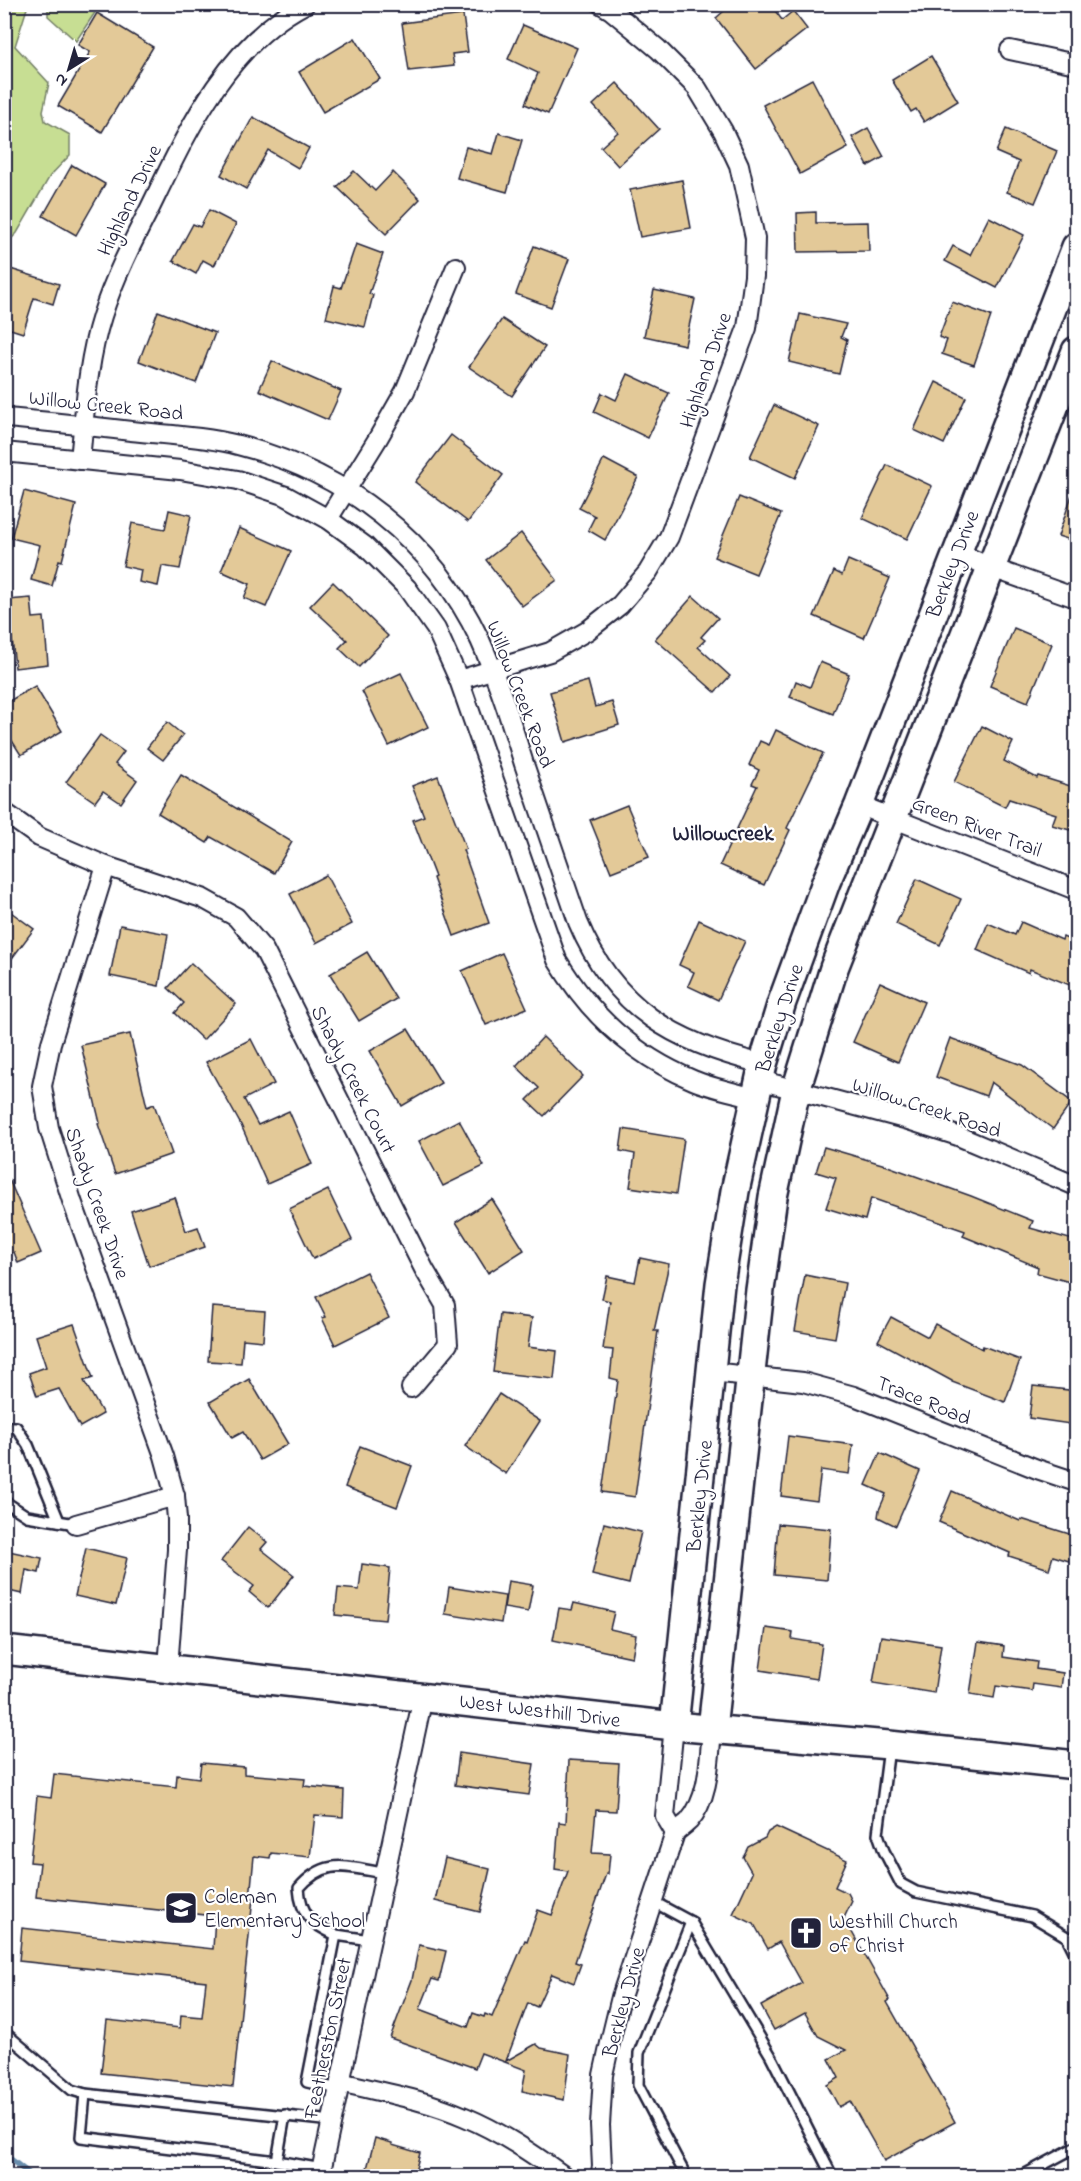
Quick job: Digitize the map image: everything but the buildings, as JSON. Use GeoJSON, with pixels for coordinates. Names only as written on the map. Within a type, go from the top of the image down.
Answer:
{"type":"FeatureCollection","features":[{"type":"Feature","properties":{"kind":"street","name":"Highland Drive"},"geometry":{"type":"LineString","coordinates":[[80,460],[90,364],[102,315],[122,265],[183,140],[214,88],[247,49],[287,14],[305,4]]}},
{"type":"Feature","properties":{"kind":"street","name":"Highland Drive"},"geometry":{"type":"LineString","coordinates":[[459,680],[550,652],[587,632],[620,605],[648,572],[669,537],[747,328],[756,238],[739,165],[723,131],[697,88],[657,49],[602,4]]}},
{"type":"Feature","properties":{"kind":"street"},"geometry":{"type":"LineString","coordinates":[[1010,50],[1077,64]]}},
{"type":"Feature","properties":{"kind":"street","name":"Berkley Drive"},"geometry":{"type":"LineString","coordinates":[[675,1833],[665,1816],[720,1284],[735,1191],[759,1081],[782,1002],[826,882],[860,804],[956,552],[1070,285],[1077,247]]}},
{"type":"Feature","properties":{"kind":"street"},"geometry":{"type":"LineString","coordinates":[[328,519],[405,391],[456,267]]}},
{"type":"Feature","properties":{"kind":"street","name":"Berkley Drive"},"geometry":{"type":"LineString","coordinates":[[600,2176],[603,2075],[621,1997],[675,1833],[690,1820],[707,1780],[750,1375],[773,1197],[796,1090],[834,968],[1077,351]]}},
{"type":"Feature","properties":{"kind":"street","name":"Willow Creek Road"},"geometry":{"type":"LineString","coordinates":[[4,418],[193,437],[236,444],[274,455],[311,471],[347,490],[395,525],[421,550],[463,608],[492,669],[578,922],[599,963],[628,998],[662,1026],[685,1039],[708,1048],[759,1081]]}},
{"type":"Feature","properties":{"kind":"street","name":"Willow Creek Road"},"geometry":{"type":"LineString","coordinates":[[4,452],[200,473],[237,480],[286,496],[328,519],[365,546],[407,588],[436,629],[459,680],[557,960],[586,1004],[631,1046],[652,1060],[694,1080],[759,1081],[905,1119],[958,1136],[1077,1186]]}},
{"type":"Feature","properties":{"kind":"street"},"geometry":{"type":"LineString","coordinates":[[956,552],[992,568],[1077,598]]}},
{"type":"Feature","properties":{"kind":"street","name":"Green River Trail"},"geometry":{"type":"LineString","coordinates":[[860,804],[1077,890]]}},
{"type":"Feature","properties":{"kind":"street"},"geometry":{"type":"LineString","coordinates":[[4,812],[39,837],[106,866]]}},
{"type":"Feature","properties":{"kind":"street","name":"Shady Creek Court"},"geometry":{"type":"LineString","coordinates":[[106,866],[202,898],[236,917],[264,950],[424,1269],[445,1305],[448,1344],[411,1388]]}},
{"type":"Feature","properties":{"kind":"street","name":"Shady Creek Drive"},"geometry":{"type":"LineString","coordinates":[[106,866],[51,1043],[42,1086],[49,1128],[72,1201],[164,1456],[175,1496],[177,1550],[168,1667]]}},
{"type":"Feature","properties":{"kind":"street","name":"Trace Road"},"geometry":{"type":"LineString","coordinates":[[712,1372],[803,1382],[854,1396],[1037,1469],[1077,1482]]}},
{"type":"Feature","properties":{"kind":"street"},"geometry":{"type":"LineString","coordinates":[[68,1522],[175,1496]]}},
{"type":"Feature","properties":{"kind":"street","name":"West Westhill Drive"},"geometry":{"type":"LineString","coordinates":[[4,1650],[674,1725],[890,1745],[1077,1766]]}},
{"type":"Feature","properties":{"kind":"street","name":"Featherston Street"},"geometry":{"type":"LineString","coordinates":[[321,2173],[423,1697]]}},
{"type":"Feature","properties":{"kind":"street"},"geometry":{"type":"LineString","coordinates":[[340,2086],[415,2101],[464,2116],[499,2133],[564,2176]]}},
{"type":"Feature","properties":{"kind":"lane"},"geometry":{"type":"LineString","coordinates":[[4,1427],[16,1427],[28,1445],[68,1522]]}},
{"type":"Feature","properties":{"kind":"lane"},"geometry":{"type":"LineString","coordinates":[[4,1501],[27,1516],[68,1522]]}},
{"type":"Feature","properties":{"kind":"lane"},"geometry":{"type":"LineString","coordinates":[[890,1745],[878,1834],[901,1884],[916,1892],[1032,1916],[1066,1937],[1077,1955]]}},
{"type":"Feature","properties":{"kind":"lane"},"geometry":{"type":"LineString","coordinates":[[370,1940],[336,1935],[317,1926],[301,1906],[299,1888],[310,1876],[329,1866],[385,1873]]}},
{"type":"Feature","properties":{"kind":"lane"},"geometry":{"type":"LineString","coordinates":[[652,1901],[691,1922],[771,2056],[832,2176]]}},
{"type":"Feature","properties":{"kind":"lane"},"geometry":{"type":"LineString","coordinates":[[686,2176],[638,2085],[639,2053],[691,1922]]}},
{"type":"Feature","properties":{"kind":"lane"},"geometry":{"type":"LineString","coordinates":[[336,1935],[307,2082],[340,2086]]}},
{"type":"Feature","properties":{"kind":"lane"},"geometry":{"type":"LineString","coordinates":[[4,2032],[72,2090],[85,2094],[332,2121]]}},
{"type":"Feature","properties":{"kind":"lane"},"geometry":{"type":"LineString","coordinates":[[85,2094],[81,2138],[277,2161],[321,2173]]}},
{"type":"Feature","properties":{"kind":"lane"},"geometry":{"type":"LineString","coordinates":[[277,2161],[285,2115]]}},
{"type":"Feature","properties":{"kind":"lane"},"geometry":{"type":"LineString","coordinates":[[1022,2176],[1077,2147]]}},
{"type":"Feature","properties":{"kind":"green space"},"geometry":{"type":"Polygon","coordinates":[[[48,4],[100,5],[76,41],[48,16],[48,4]]]}},
{"type":"Feature","properties":{"kind":"green space"},"geometry":{"type":"Polygon","coordinates":[[[4,5],[28,5],[15,46],[49,83],[43,111],[45,121],[70,135],[70,155],[50,176],[17,233],[10,240],[5,240],[4,5]]]}},
{"type":"Feature","properties":{"kind":"waterway"},"geometry":{"type":"LineString","coordinates":[[4,2154],[32,2176]]}},
{"type":"Feature","properties":{"kind":"place","name":"Coleman Elementary School"},"geometry":{"type":"Point","coordinates":[181,1908]}},
{"type":"Feature","properties":{"kind":"place","name":"Westhill Church of Christ"},"geometry":{"type":"Point","coordinates":[806,1933]}},
{"type":"Feature","properties":{"kind":"district","name":"Willowcreek"},"geometry":{"type":"Point","coordinates":[723,832]}}]}
